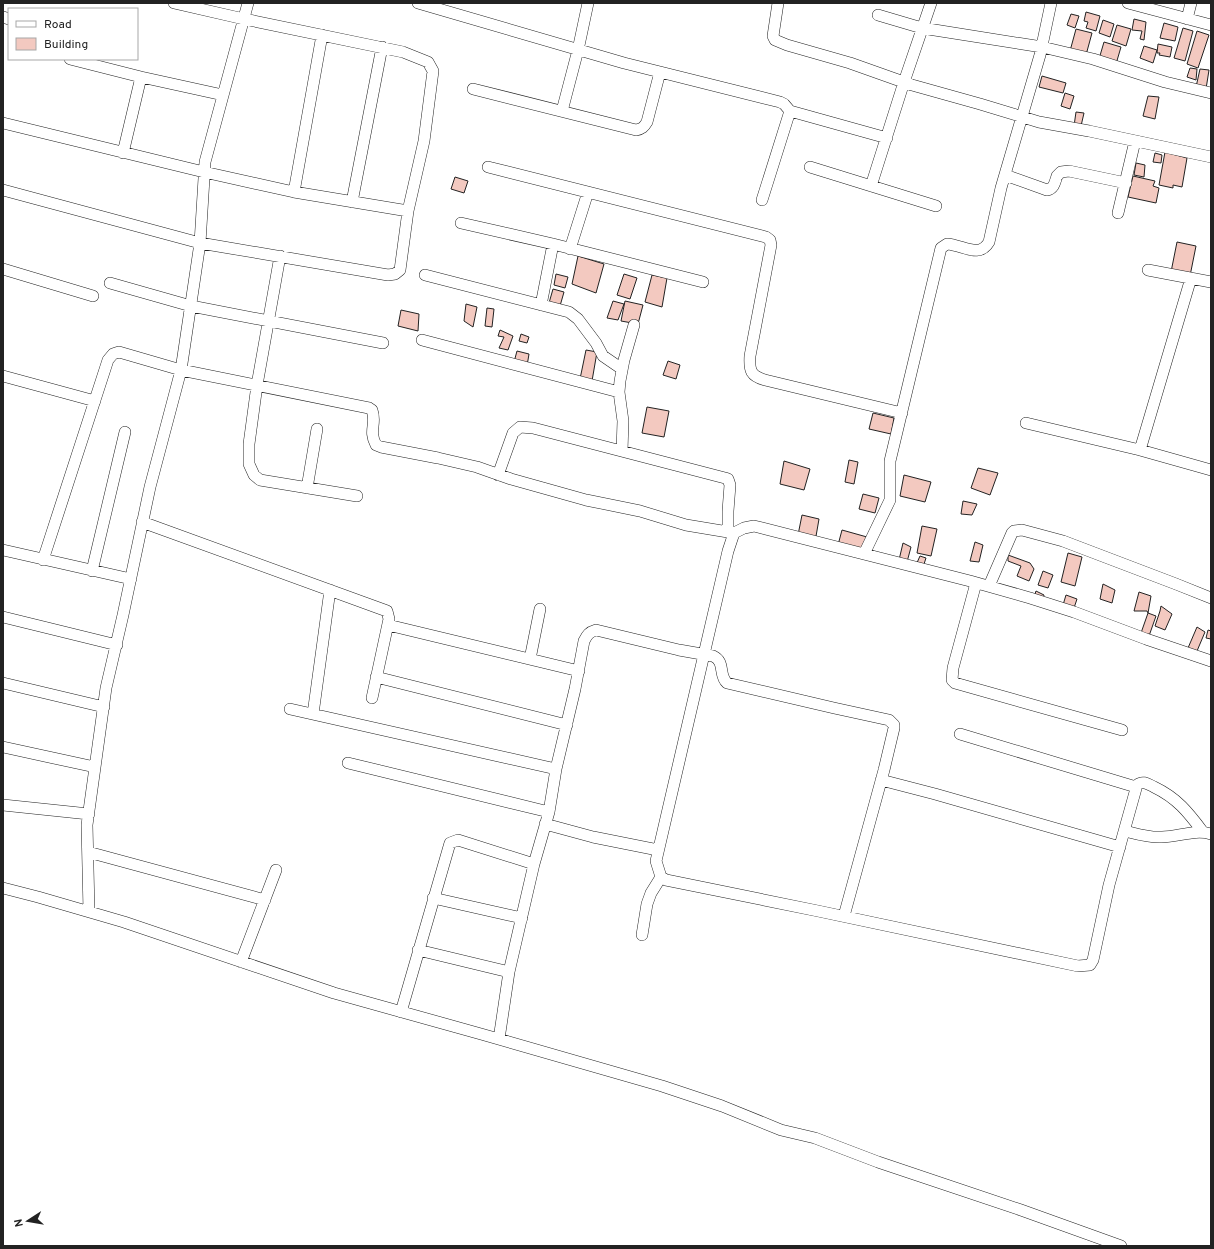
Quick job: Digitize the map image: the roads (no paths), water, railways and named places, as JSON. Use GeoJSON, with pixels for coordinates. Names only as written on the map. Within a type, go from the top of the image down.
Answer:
{"type":"FeatureCollection","features":[{"type":"Feature","properties":{"kind":"street"},"geometry":{"type":"LineString","coordinates":[[4,193],[200,243],[378,274],[395,274],[400,270],[408,211],[424,141],[432,71],[428,62],[403,52],[382,47],[174,3]]}},
{"type":"Feature","properties":{"kind":"street"},"geometry":{"type":"LineString","coordinates":[[89,911],[87,825],[106,688],[150,487],[181,370],[200,243],[205,162],[248,3]]}},
{"type":"Feature","properties":{"kind":"street"},"geometry":{"type":"LineString","coordinates":[[418,3],[578,50],[780,102],[790,111],[887,138]]}},
{"type":"Feature","properties":{"kind":"street"},"geometry":{"type":"LineString","coordinates":[[562,111],[578,50],[588,3]]}},
{"type":"Feature","properties":{"kind":"street"},"geometry":{"type":"LineString","coordinates":[[778,3],[773,36],[774,40],[787,45],[1039,122],[1211,157]]}},
{"type":"Feature","properties":{"kind":"street"},"geometry":{"type":"LineString","coordinates":[[871,186],[931,3]]}},
{"type":"Feature","properties":{"kind":"street"},"geometry":{"type":"LineString","coordinates":[[864,554],[890,500],[890,461],[941,248],[947,244],[955,244],[975,251],[980,251],[986,247],[989,242],[1005,175],[1042,47],[1051,3]]}},
{"type":"Feature","properties":{"kind":"street"},"geometry":{"type":"LineString","coordinates":[[1128,3],[1211,25]]}},
{"type":"Feature","properties":{"kind":"street"},"geometry":{"type":"LineString","coordinates":[[1187,19],[1191,3]]}},
{"type":"Feature","properties":{"kind":"street"},"geometry":{"type":"LineString","coordinates":[[878,15],[922,28],[1042,47],[1092,59],[1165,82],[1211,93]]}},
{"type":"Feature","properties":{"kind":"street"},"geometry":{"type":"LineString","coordinates":[[294,192],[322,35]]}},
{"type":"Feature","properties":{"kind":"street"},"geometry":{"type":"LineString","coordinates":[[352,202],[382,47]]}},
{"type":"Feature","properties":{"kind":"street"},"geometry":{"type":"LineString","coordinates":[[74,60],[141,77],[223,95]]}},
{"type":"Feature","properties":{"kind":"street"},"geometry":{"type":"LineString","coordinates":[[473,89],[641,130],[646,122],[660,72]]}},
{"type":"Feature","properties":{"kind":"street"},"geometry":{"type":"LineString","coordinates":[[123,153],[141,77]]}},
{"type":"Feature","properties":{"kind":"street"},"geometry":{"type":"LineString","coordinates":[[762,200],[790,111]]}},
{"type":"Feature","properties":{"kind":"street"},"geometry":{"type":"LineString","coordinates":[[3,123],[123,153],[294,192],[408,211]]}},
{"type":"Feature","properties":{"kind":"street"},"geometry":{"type":"LineString","coordinates":[[1118,213],[1135,141]]}},
{"type":"Feature","properties":{"kind":"street"},"geometry":{"type":"LineString","coordinates":[[810,166],[936,206]]}},
{"type":"Feature","properties":{"kind":"street"},"geometry":{"type":"LineString","coordinates":[[488,167],[766,237],[770,240],[771,245],[750,356],[753,374],[757,378],[902,413]]}},
{"type":"Feature","properties":{"kind":"street"},"geometry":{"type":"LineString","coordinates":[[1005,175],[1047,190],[1053,186],[1057,176],[1064,171],[1126,183]]}},
{"type":"Feature","properties":{"kind":"street"},"geometry":{"type":"LineString","coordinates":[[570,249],[588,192]]}},
{"type":"Feature","properties":{"kind":"street"},"geometry":{"type":"LineString","coordinates":[[461,223],[553,244],[703,282]]}},
{"type":"Feature","properties":{"kind":"street"},"geometry":{"type":"LineString","coordinates":[[541,305],[553,244]]}},
{"type":"Feature","properties":{"kind":"street"},"geometry":{"type":"LineString","coordinates":[[280,256],[257,385],[249,444],[249,464],[254,475],[260,480],[357,496]]}},
{"type":"Feature","properties":{"kind":"street"},"geometry":{"type":"LineString","coordinates":[[3,269],[94,296]]}},
{"type":"Feature","properties":{"kind":"street"},"geometry":{"type":"LineString","coordinates":[[1148,270],[1211,282]]}},
{"type":"Feature","properties":{"kind":"street"},"geometry":{"type":"LineString","coordinates":[[425,274],[569,312],[596,343],[603,356],[622,369]]}},
{"type":"Feature","properties":{"kind":"street"},"geometry":{"type":"LineString","coordinates":[[1140,450],[1190,278]]}},
{"type":"Feature","properties":{"kind":"street"},"geometry":{"type":"LineString","coordinates":[[110,283],[191,306],[383,343]]}},
{"type":"Feature","properties":{"kind":"street"},"geometry":{"type":"LineString","coordinates":[[622,451],[623,421],[619,392],[622,369],[634,325]]}},
{"type":"Feature","properties":{"kind":"street"},"geometry":{"type":"LineString","coordinates":[[422,340],[619,392]]}},
{"type":"Feature","properties":{"kind":"street"},"geometry":{"type":"LineString","coordinates":[[42,560],[108,360],[113,354],[119,352],[181,370],[369,408],[374,414],[372,432],[376,445],[382,447],[477,467],[511,479],[586,500],[640,511],[686,525],[731,533],[754,526],[989,586],[1074,612],[1211,661]]}},
{"type":"Feature","properties":{"kind":"street"},"geometry":{"type":"LineString","coordinates":[[3,376],[95,401]]}},
{"type":"Feature","properties":{"kind":"street"},"geometry":{"type":"LineString","coordinates":[[1026,423],[1140,450],[1211,470]]}},
{"type":"Feature","properties":{"kind":"street"},"geometry":{"type":"LineString","coordinates":[[498,475],[512,433],[520,427],[533,428],[728,479],[730,485],[728,511],[731,533],[728,551],[656,861],[661,877],[666,880],[703,889],[844,916],[1078,966],[1086,966],[1093,960],[1108,885],[1125,831],[1136,787],[1139,783],[1144,782],[1170,795],[1207,833]]}},
{"type":"Feature","properties":{"kind":"street"},"geometry":{"type":"LineString","coordinates":[[307,488],[317,429]]}},
{"type":"Feature","properties":{"kind":"street"},"geometry":{"type":"LineString","coordinates":[[92,571],[126,432]]}},
{"type":"Feature","properties":{"kind":"street"},"geometry":{"type":"LineString","coordinates":[[142,522],[386,611],[389,619],[372,698]]}},
{"type":"Feature","properties":{"kind":"street"},"geometry":{"type":"LineString","coordinates":[[989,586],[1012,533],[1014,530],[1022,530],[1063,541],[1211,598]]}},
{"type":"Feature","properties":{"kind":"street"},"geometry":{"type":"LineString","coordinates":[[3,550],[131,579]]}},
{"type":"Feature","properties":{"kind":"street"},"geometry":{"type":"LineString","coordinates":[[976,583],[953,668],[952,680],[954,683],[1122,730]]}},
{"type":"Feature","properties":{"kind":"street"},"geometry":{"type":"LineString","coordinates":[[313,714],[330,590]]}},
{"type":"Feature","properties":{"kind":"street"},"geometry":{"type":"LineString","coordinates":[[530,660],[540,609]]}},
{"type":"Feature","properties":{"kind":"street"},"geometry":{"type":"LineString","coordinates":[[3,617],[116,645]]}},
{"type":"Feature","properties":{"kind":"street"},"geometry":{"type":"LineString","coordinates":[[388,625],[579,671]]}},
{"type":"Feature","properties":{"kind":"street"},"geometry":{"type":"LineString","coordinates":[[499,1039],[510,972],[534,864],[549,812],[556,769],[579,671],[584,641],[586,636],[591,631],[596,630],[718,658],[720,661],[722,677],[727,682],[889,720],[894,725],[881,780],[844,916]]}},
{"type":"Feature","properties":{"kind":"street"},"geometry":{"type":"LineString","coordinates":[[376,677],[567,725]]}},
{"type":"Feature","properties":{"kind":"street"},"geometry":{"type":"LineString","coordinates":[[3,683],[104,707]]}},
{"type":"Feature","properties":{"kind":"street"},"geometry":{"type":"LineString","coordinates":[[290,709],[556,769]]}},
{"type":"Feature","properties":{"kind":"street"},"geometry":{"type":"LineString","coordinates":[[960,734],[1136,787]]}},
{"type":"Feature","properties":{"kind":"street"},"geometry":{"type":"LineString","coordinates":[[3,747],[95,766]]}},
{"type":"Feature","properties":{"kind":"street"},"geometry":{"type":"LineString","coordinates":[[348,763],[549,812]]}},
{"type":"Feature","properties":{"kind":"street"},"geometry":{"type":"LineString","coordinates":[[881,780],[1120,847]]}},
{"type":"Feature","properties":{"kind":"street"},"geometry":{"type":"LineString","coordinates":[[3,805],[89,814]]}},
{"type":"Feature","properties":{"kind":"street"},"geometry":{"type":"LineString","coordinates":[[545,824],[593,837],[658,850]]}},
{"type":"Feature","properties":{"kind":"street"},"geometry":{"type":"LineString","coordinates":[[1125,831],[1160,838],[1207,833]]}},
{"type":"Feature","properties":{"kind":"street"},"geometry":{"type":"LineString","coordinates":[[401,1012],[450,843],[458,840],[534,864]]}},
{"type":"Feature","properties":{"kind":"street"},"geometry":{"type":"LineString","coordinates":[[88,852],[265,900]]}},
{"type":"Feature","properties":{"kind":"street"},"geometry":{"type":"LineString","coordinates":[[241,962],[276,870]]}},
{"type":"Feature","properties":{"kind":"street"},"geometry":{"type":"LineString","coordinates":[[642,935],[647,904],[651,893],[661,877]]}},
{"type":"Feature","properties":{"kind":"street"},"geometry":{"type":"LineString","coordinates":[[3,888],[124,922],[334,993],[662,1086],[707,1101],[781,1130],[815,1138],[878,1162],[1021,1210],[1121,1246]]}},
{"type":"Feature","properties":{"kind":"street"},"geometry":{"type":"LineString","coordinates":[[433,898],[522,918]]}},
{"type":"Feature","properties":{"kind":"street"},"geometry":{"type":"LineString","coordinates":[[418,950],[510,972]]}}]}
